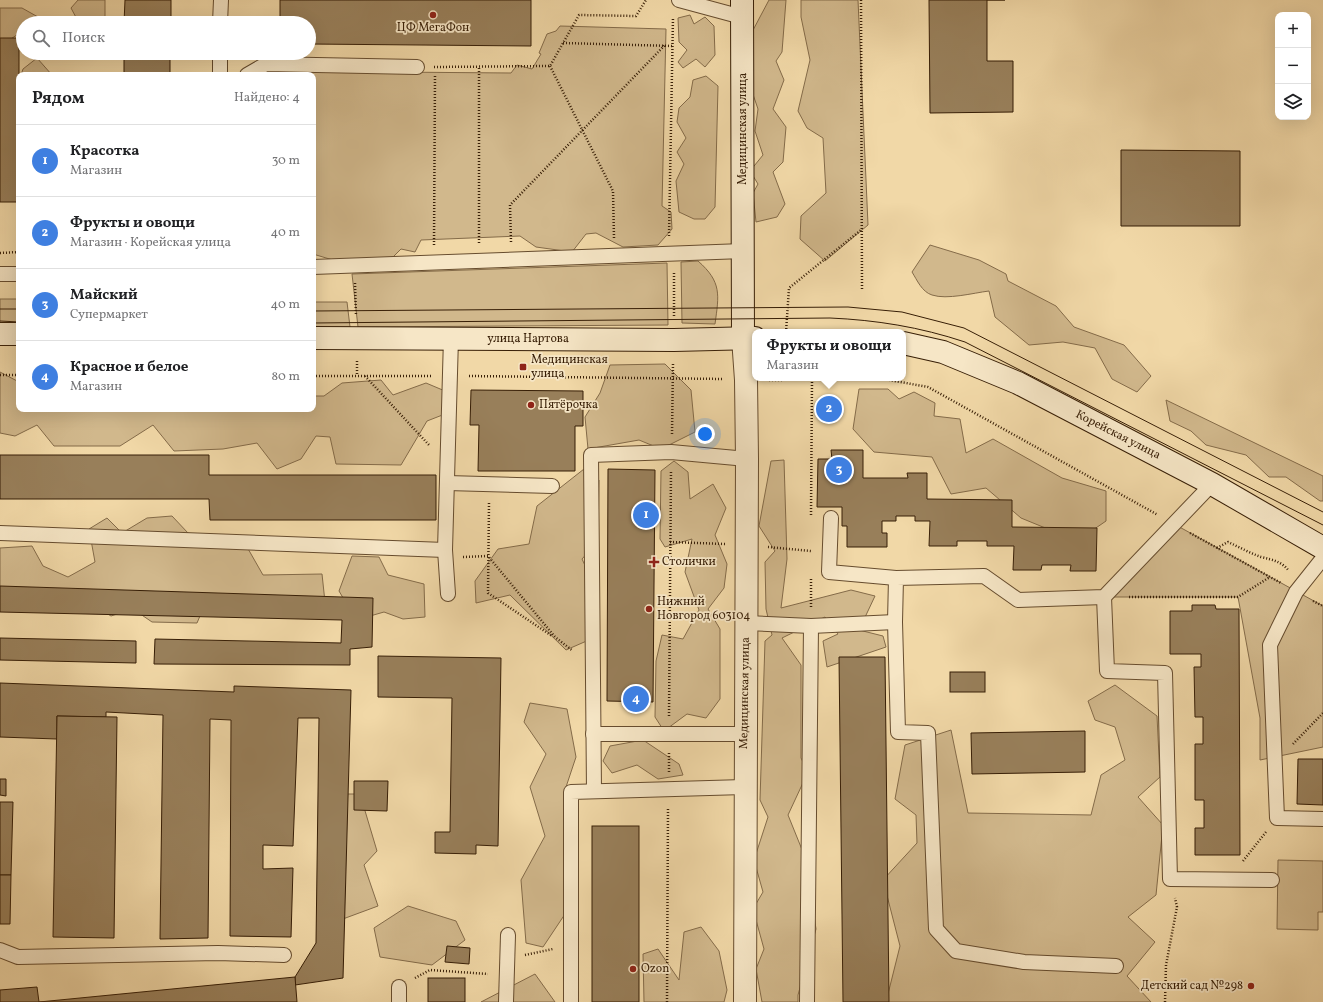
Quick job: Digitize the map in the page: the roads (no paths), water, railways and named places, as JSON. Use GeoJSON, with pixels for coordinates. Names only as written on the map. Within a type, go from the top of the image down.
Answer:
{"type":"FeatureCollection","features":[{"type":"Feature","properties":{"kind":"street","name":"Медицинская улица"},"geometry":{"type":"LineString","coordinates":[[742,8],[743,251],[749,338],[746,380],[747,459],[744,787],[745,1002]]}},
{"type":"Feature","properties":{"kind":"street"},"geometry":{"type":"LineString","coordinates":[[0,334],[16,334]]}},
{"type":"Feature","properties":{"kind":"street","name":"улица Нартова"},"geometry":{"type":"LineString","coordinates":[[316,338],[674,340],[749,338]]}},
{"type":"Feature","properties":{"kind":"street","name":"Корейская улица"},"geometry":{"type":"LineString","coordinates":[[906,343],[943,352],[1018,383],[1212,484],[1323,548]]}},
{"type":"Feature","properties":{"kind":"lane"},"geometry":{"type":"LineString","coordinates":[[220,16],[221,0]]}},
{"type":"Feature","properties":{"kind":"lane"},"geometry":{"type":"LineString","coordinates":[[679,0],[742,8]]}},
{"type":"Feature","properties":{"kind":"lane"},"geometry":{"type":"LineString","coordinates":[[220,60],[220,72]]}},
{"type":"Feature","properties":{"kind":"lane"},"geometry":{"type":"LineString","coordinates":[[252,72],[266,64],[417,67]]}},
{"type":"Feature","properties":{"kind":"lane"},"geometry":{"type":"LineString","coordinates":[[316,267],[673,255],[743,251]]}},
{"type":"Feature","properties":{"kind":"lane"},"geometry":{"type":"LineString","coordinates":[[0,274],[16,274]]}},
{"type":"Feature","properties":{"kind":"lane"},"geometry":{"type":"LineString","coordinates":[[448,594],[445,554],[451,338]]}},
{"type":"Feature","properties":{"kind":"lane"},"geometry":{"type":"LineString","coordinates":[[594,791],[591,455],[671,452],[747,459]]}},
{"type":"Feature","properties":{"kind":"lane"},"geometry":{"type":"LineString","coordinates":[[447,483],[552,486]]}},
{"type":"Feature","properties":{"kind":"lane"},"geometry":{"type":"LineString","coordinates":[[831,518],[829,572],[896,578],[984,576],[1018,600],[1104,598],[1212,484]]}},
{"type":"Feature","properties":{"kind":"lane"},"geometry":{"type":"LineString","coordinates":[[0,533],[445,554]]}},
{"type":"Feature","properties":{"kind":"lane"},"geometry":{"type":"LineString","coordinates":[[1323,558],[1296,592],[1270,645],[1277,818],[1323,819]]}},
{"type":"Feature","properties":{"kind":"lane"},"geometry":{"type":"LineString","coordinates":[[896,578],[895,622],[898,732],[928,734],[936,929],[956,951],[1024,962],[1116,966]]}},
{"type":"Feature","properties":{"kind":"lane"},"geometry":{"type":"LineString","coordinates":[[1104,598],[1107,671],[1166,673],[1170,879],[1272,880]]}},
{"type":"Feature","properties":{"kind":"lane"},"geometry":{"type":"LineString","coordinates":[[746,624],[811,626],[895,622]]}},
{"type":"Feature","properties":{"kind":"lane"},"geometry":{"type":"LineString","coordinates":[[807,1002],[811,626]]}},
{"type":"Feature","properties":{"kind":"lane"},"geometry":{"type":"LineString","coordinates":[[593,734],[745,734]]}},
{"type":"Feature","properties":{"kind":"lane"},"geometry":{"type":"LineString","coordinates":[[571,1002],[571,792],[744,787]]}},
{"type":"Feature","properties":{"kind":"lane"},"geometry":{"type":"LineString","coordinates":[[506,1002],[508,935]]}},
{"type":"Feature","properties":{"kind":"lane"},"geometry":{"type":"LineString","coordinates":[[0,950],[18,957],[218,953],[284,955]]}},
{"type":"Feature","properties":{"kind":"lane"},"geometry":{"type":"LineString","coordinates":[[399,987],[399,1002]]}},
{"type":"Feature","properties":{"kind":"tram line"},"geometry":{"type":"LineString","coordinates":[[316,311],[848,307],[902,312],[964,328],[1323,512]]}},
{"type":"Feature","properties":{"kind":"tram line"},"geometry":{"type":"LineString","coordinates":[[0,309],[16,309]]}},
{"type":"Feature","properties":{"kind":"tram line"},"geometry":{"type":"LineString","coordinates":[[316,323],[830,318],[864,320],[915,328],[965,342],[1323,525]]}},
{"type":"Feature","properties":{"kind":"tram line"},"geometry":{"type":"LineString","coordinates":[[0,321],[16,322]]}},
{"type":"Feature","properties":{"kind":"place","name":"ЦФ МегаФон"},"geometry":{"type":"Point","coordinates":[433,15]}},
{"type":"Feature","properties":{"kind":"place","name":"Медицинская улица"},"geometry":{"type":"Point","coordinates":[523,367]}},
{"type":"Feature","properties":{"kind":"place","name":"Пятёрочка"},"geometry":{"type":"Point","coordinates":[531,405]}},
{"type":"Feature","properties":{"kind":"place","name":"Фрукты и овощи"},"geometry":{"type":"Point","coordinates":[829,409]}},
{"type":"Feature","properties":{"kind":"place","name":"Майский"},"geometry":{"type":"Point","coordinates":[839,470]}},
{"type":"Feature","properties":{"kind":"place","name":"Красотка"},"geometry":{"type":"Point","coordinates":[646,515]}},
{"type":"Feature","properties":{"kind":"place","name":"Столички"},"geometry":{"type":"Point","coordinates":[654,562]}},
{"type":"Feature","properties":{"kind":"place","name":"Нижний Новгород 603104"},"geometry":{"type":"Point","coordinates":[649,609]}},
{"type":"Feature","properties":{"kind":"place","name":"Красное и белое"},"geometry":{"type":"Point","coordinates":[636,699]}},
{"type":"Feature","properties":{"kind":"place","name":"Ozon"},"geometry":{"type":"Point","coordinates":[633,969]}},
{"type":"Feature","properties":{"kind":"place","name":"Детский сад №298"},"geometry":{"type":"Point","coordinates":[1251,986]}}]}
